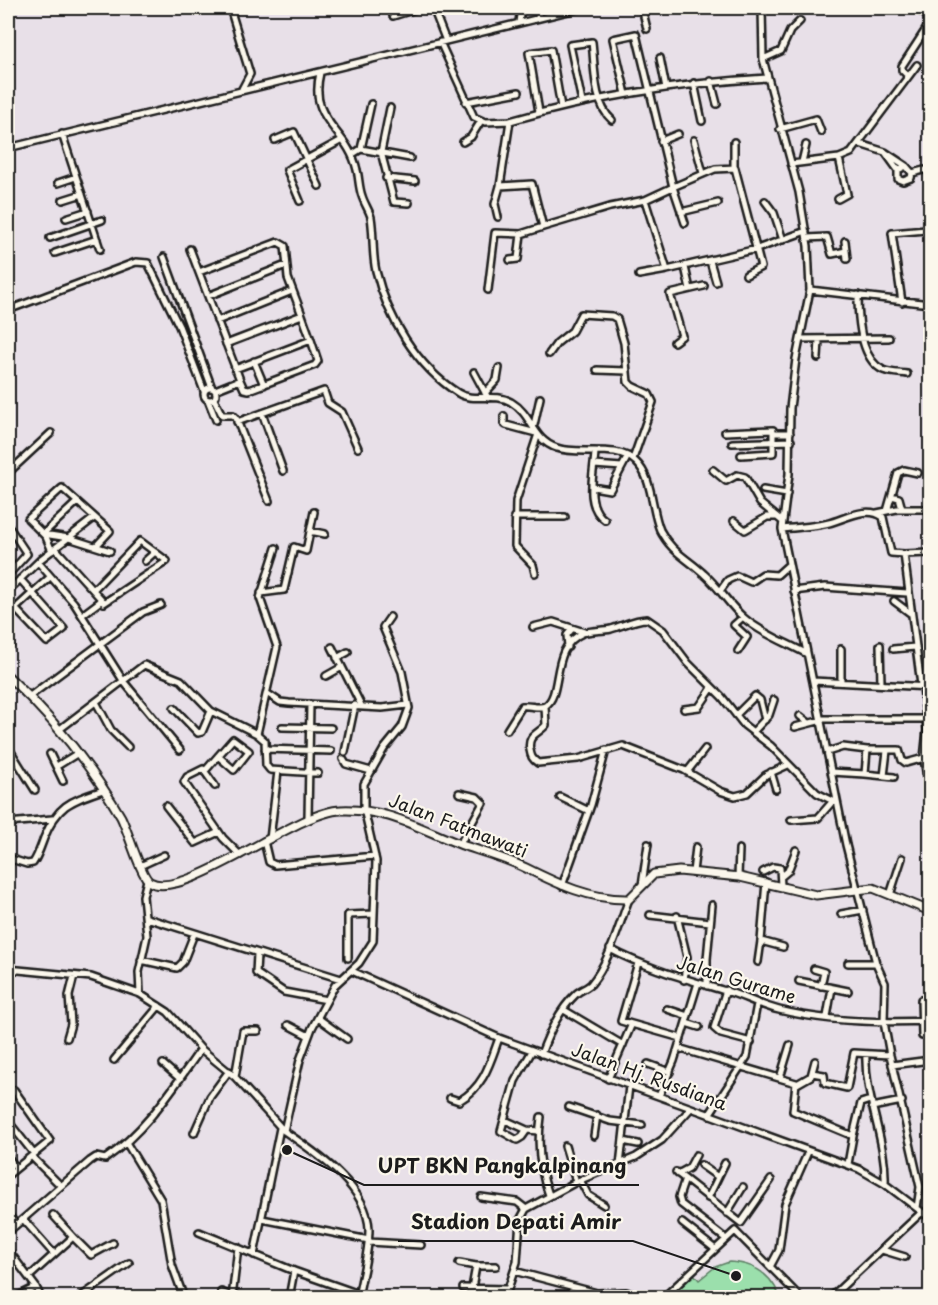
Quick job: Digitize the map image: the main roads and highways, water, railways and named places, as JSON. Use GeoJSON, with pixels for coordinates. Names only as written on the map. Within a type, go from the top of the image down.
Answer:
{"type":"FeatureCollection","features":[{"type":"Feature","properties":{"kind":"place","name":"UPT BKN Pangkalpinang"},"geometry":{"type":"Point","coordinates":[287,1150]}},
{"type":"Feature","properties":{"kind":"place","name":"Stadion Depati Amir"},"geometry":{"type":"Point","coordinates":[736,1276]}}]}
